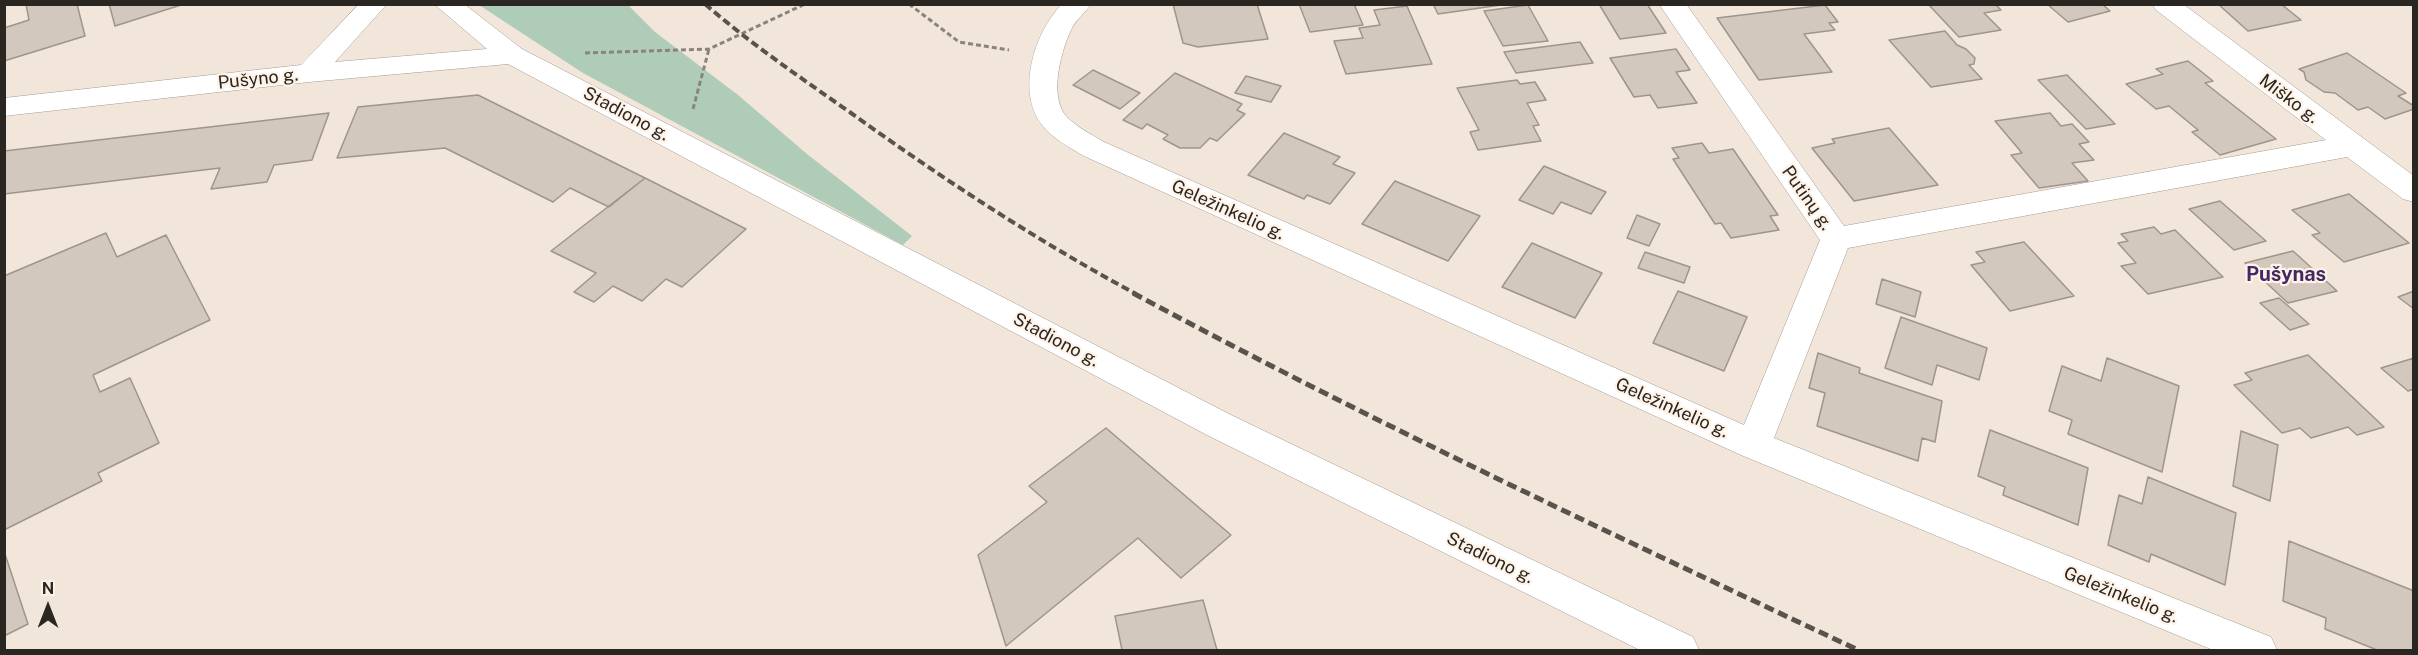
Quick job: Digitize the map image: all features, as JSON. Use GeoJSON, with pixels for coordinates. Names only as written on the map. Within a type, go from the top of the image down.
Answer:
{"type":"FeatureCollection","features":[{"type":"Feature","properties":{"kind":"street"},"geometry":{"type":"LineString","coordinates":[[309,73],[374,4]]}},
{"type":"Feature","properties":{"kind":"street","name":"Stadiono g."},"geometry":{"type":"LineString","coordinates":[[447,4],[512,55],[1219,425],[1679,651]]}},
{"type":"Feature","properties":{"kind":"street","name":"Geležinkelio g."},"geometry":{"type":"LineString","coordinates":[[1078,4],[1064,19],[1047,56],[1044,88],[1050,115],[1066,130],[1094,149],[1754,445],[2257,651]]}},
{"type":"Feature","properties":{"kind":"street","name":"Putinų g."},"geometry":{"type":"LineString","coordinates":[[1672,4],[1836,239],[1754,445]]}},
{"type":"Feature","properties":{"kind":"street","name":"Miško g."},"geometry":{"type":"LineString","coordinates":[[2165,4],[2414,192]]}},
{"type":"Feature","properties":{"kind":"street","name":"Pušyno g."},"geometry":{"type":"LineString","coordinates":[[4,107],[309,73],[512,55]]}},
{"type":"Feature","properties":{"kind":"street"},"geometry":{"type":"LineString","coordinates":[[1836,239],[2351,146]]}},
{"type":"Feature","properties":{"kind":"path"},"geometry":{"type":"LineString","coordinates":[[582,53],[709,49],[805,4]]}},
{"type":"Feature","properties":{"kind":"path"},"geometry":{"type":"LineString","coordinates":[[909,4],[959,42],[1047,56]]}},
{"type":"Feature","properties":{"kind":"path"},"geometry":{"type":"LineString","coordinates":[[683,144],[709,49]]}},
{"type":"Feature","properties":{"kind":"green space"},"geometry":{"type":"Polygon","coordinates":[[[479,5],[628,5],[655,32],[738,95],[807,154],[912,236],[903,245],[583,73],[479,5]]]}},
{"type":"Feature","properties":{"kind":"building"},"geometry":{"type":"Polygon","coordinates":[[[26,4],[77,4],[85,36],[4,61],[4,28],[29,20],[26,4]]]}},
{"type":"Feature","properties":{"kind":"building"},"geometry":{"type":"Polygon","coordinates":[[[109,4],[180,4],[181,5],[115,26],[109,4]]]}},
{"type":"Feature","properties":{"kind":"building"},"geometry":{"type":"Polygon","coordinates":[[[1173,4],[1257,4],[1268,39],[1198,47],[1183,43],[1173,4]]]}},
{"type":"Feature","properties":{"kind":"building"},"geometry":{"type":"Polygon","coordinates":[[[1299,4],[1354,4],[1363,25],[1310,32],[1299,4]]]}},
{"type":"Feature","properties":{"kind":"building"},"geometry":{"type":"Polygon","coordinates":[[[1433,4],[1500,4],[1501,5],[1438,14],[1433,4]]]}},
{"type":"Feature","properties":{"kind":"building"},"geometry":{"type":"Polygon","coordinates":[[[1599,4],[1647,4],[1666,33],[1620,39],[1599,4]]]}},
{"type":"Feature","properties":{"kind":"building"},"geometry":{"type":"Polygon","coordinates":[[[1928,4],[1995,4],[2001,10],[1984,13],[2001,30],[1959,37],[1928,4]]]}},
{"type":"Feature","properties":{"kind":"building"},"geometry":{"type":"Polygon","coordinates":[[[2047,4],[2102,4],[2110,11],[2068,22],[2047,4]]]}},
{"type":"Feature","properties":{"kind":"building"},"geometry":{"type":"Polygon","coordinates":[[[2218,4],[2281,4],[2301,20],[2248,31],[2218,4]]]}},
{"type":"Feature","properties":{"kind":"building"},"geometry":{"type":"Polygon","coordinates":[[[1528,5],[1548,41],[1503,46],[1484,11],[1528,5]]]}},
{"type":"Feature","properties":{"kind":"building"},"geometry":{"type":"Polygon","coordinates":[[[1825,5],[1838,22],[1829,23],[1835,30],[1804,34],[1832,72],[1759,80],[1717,18],[1825,5]]]}},
{"type":"Feature","properties":{"kind":"building"},"geometry":{"type":"Polygon","coordinates":[[[1407,6],[1432,64],[1346,74],[1334,41],[1363,38],[1359,28],[1380,25],[1374,10],[1407,6]]]}},
{"type":"Feature","properties":{"kind":"building"},"geometry":{"type":"Polygon","coordinates":[[[1945,31],[1957,45],[1966,49],[1975,58],[1974,64],[1969,65],[1982,79],[1931,87],[1889,40],[1945,31]]]}},
{"type":"Feature","properties":{"kind":"building"},"geometry":{"type":"Polygon","coordinates":[[[1580,42],[1593,63],[1516,73],[1504,52],[1580,42]]]}},
{"type":"Feature","properties":{"kind":"building"},"geometry":{"type":"Polygon","coordinates":[[[1676,49],[1690,70],[1676,72],[1697,103],[1658,108],[1650,95],[1634,97],[1610,58],[1676,49]]]}},
{"type":"Feature","properties":{"kind":"building"},"geometry":{"type":"Polygon","coordinates":[[[2347,53],[2406,93],[2398,96],[2414,106],[2414,109],[2385,119],[2368,107],[2358,110],[2335,93],[2324,92],[2306,80],[2304,72],[2299,69],[2347,53]]]}},
{"type":"Feature","properties":{"kind":"building"},"geometry":{"type":"Polygon","coordinates":[[[2188,61],[2213,81],[2205,83],[2276,139],[2220,155],[2192,132],[2198,130],[2169,106],[2156,109],[2126,84],[2163,74],[2156,69],[2188,61]]]}},
{"type":"Feature","properties":{"kind":"building"},"geometry":{"type":"Polygon","coordinates":[[[1093,70],[1140,93],[1120,109],[1073,85],[1093,70]]]}},
{"type":"Feature","properties":{"kind":"building"},"geometry":{"type":"Polygon","coordinates":[[[1175,73],[1242,104],[1237,110],[1245,114],[1217,141],[1210,138],[1200,148],[1180,148],[1163,139],[1168,135],[1147,124],[1142,129],[1123,120],[1175,73]]]}},
{"type":"Feature","properties":{"kind":"building"},"geometry":{"type":"Polygon","coordinates":[[[2067,75],[2115,124],[2086,129],[2038,80],[2067,75]]]}},
{"type":"Feature","properties":{"kind":"building"},"geometry":{"type":"Polygon","coordinates":[[[1246,76],[1281,86],[1271,102],[1235,93],[1246,76]]]}},
{"type":"Feature","properties":{"kind":"building"},"geometry":{"type":"Polygon","coordinates":[[[1517,80],[1520,84],[1535,82],[1546,100],[1527,103],[1539,125],[1533,126],[1541,141],[1478,150],[1470,132],[1479,130],[1457,88],[1517,80]]]}},
{"type":"Feature","properties":{"kind":"building"},"geometry":{"type":"Polygon","coordinates":[[[478,95],[645,178],[609,207],[570,188],[553,202],[445,148],[337,158],[358,107],[478,95]]]}},
{"type":"Feature","properties":{"kind":"building"},"geometry":{"type":"Polygon","coordinates":[[[329,113],[312,160],[274,165],[267,182],[211,189],[220,168],[4,194],[4,151],[329,113]]]}},
{"type":"Feature","properties":{"kind":"building"},"geometry":{"type":"Polygon","coordinates":[[[2050,113],[2061,126],[2072,124],[2089,142],[2079,144],[2094,160],[2072,163],[2088,181],[2039,188],[2011,155],[2022,153],[1995,121],[2050,113]]]}},
{"type":"Feature","properties":{"kind":"building"},"geometry":{"type":"Polygon","coordinates":[[[1889,128],[1938,185],[1854,201],[1812,148],[1835,143],[1832,139],[1889,128]]]}},
{"type":"Feature","properties":{"kind":"building"},"geometry":{"type":"Polygon","coordinates":[[[1284,133],[1340,157],[1333,164],[1355,173],[1330,204],[1307,195],[1304,199],[1248,175],[1284,133]]]}},
{"type":"Feature","properties":{"kind":"building"},"geometry":{"type":"Polygon","coordinates":[[[1702,143],[1709,153],[1733,149],[1778,215],[1770,216],[1779,230],[1731,238],[1721,223],[1715,224],[1673,159],[1679,158],[1672,148],[1702,143]]]}},
{"type":"Feature","properties":{"kind":"building"},"geometry":{"type":"Polygon","coordinates":[[[1544,166],[1606,192],[1591,214],[1561,202],[1553,214],[1519,200],[1544,166]]]}},
{"type":"Feature","properties":{"kind":"building"},"geometry":{"type":"Polygon","coordinates":[[[645,178],[746,229],[682,287],[666,279],[642,301],[613,286],[594,302],[574,292],[596,273],[551,251],[645,178]]]}},
{"type":"Feature","properties":{"kind":"building"},"geometry":{"type":"Polygon","coordinates":[[[1395,181],[1480,216],[1448,261],[1362,224],[1395,181]]]}},
{"type":"Feature","properties":{"kind":"building"},"geometry":{"type":"Polygon","coordinates":[[[2349,194],[2409,243],[2344,262],[2312,235],[2320,233],[2292,210],[2349,194]]]}},
{"type":"Feature","properties":{"kind":"building"},"geometry":{"type":"Polygon","coordinates":[[[2220,201],[2266,241],[2234,250],[2189,209],[2220,201]]]}},
{"type":"Feature","properties":{"kind":"building"},"geometry":{"type":"Polygon","coordinates":[[[1637,215],[1660,224],[1649,246],[1627,238],[1637,215]]]}},
{"type":"Feature","properties":{"kind":"building"},"geometry":{"type":"Polygon","coordinates":[[[2154,227],[2161,234],[2175,230],[2223,277],[2148,294],[2121,266],[2136,263],[2118,243],[2128,241],[2121,234],[2154,227]]]}},
{"type":"Feature","properties":{"kind":"building"},"geometry":{"type":"Polygon","coordinates":[[[106,233],[117,257],[166,235],[210,320],[93,375],[100,392],[130,378],[159,443],[98,473],[102,481],[4,530],[4,276],[106,233]]]}},
{"type":"Feature","properties":{"kind":"building"},"geometry":{"type":"Polygon","coordinates":[[[2024,242],[2074,296],[2010,311],[1971,265],[1985,262],[1976,252],[2024,242]]]}},
{"type":"Feature","properties":{"kind":"building"},"geometry":{"type":"Polygon","coordinates":[[[1532,243],[1602,273],[1575,318],[1502,287],[1532,243]]]}},
{"type":"Feature","properties":{"kind":"building"},"geometry":{"type":"Polygon","coordinates":[[[2293,251],[2337,291],[2288,303],[2245,263],[2293,251]]]}},
{"type":"Feature","properties":{"kind":"building"},"geometry":{"type":"Polygon","coordinates":[[[1645,252],[1690,267],[1684,283],[1638,268],[1645,252]]]}},
{"type":"Feature","properties":{"kind":"building"},"geometry":{"type":"Polygon","coordinates":[[[1882,279],[1921,292],[1915,317],[1876,304],[1882,279]]]}},
{"type":"Feature","properties":{"kind":"building"},"geometry":{"type":"Polygon","coordinates":[[[1678,291],[1747,317],[1724,371],[1653,343],[1678,291]]]}},
{"type":"Feature","properties":{"kind":"building"},"geometry":{"type":"Polygon","coordinates":[[[2414,291],[2414,309],[2398,297],[2414,291]]]}},
{"type":"Feature","properties":{"kind":"building"},"geometry":{"type":"Polygon","coordinates":[[[2279,298],[2309,324],[2290,330],[2260,303],[2279,298]]]}},
{"type":"Feature","properties":{"kind":"building"},"geometry":{"type":"Polygon","coordinates":[[[1901,317],[1987,348],[1979,380],[1937,365],[1932,385],[1885,368],[1901,317]]]}},
{"type":"Feature","properties":{"kind":"building"},"geometry":{"type":"Polygon","coordinates":[[[1818,353],[1860,368],[1859,373],[1942,401],[1935,442],[1922,438],[1918,461],[1817,426],[1825,393],[1809,388],[1818,353]]]}},
{"type":"Feature","properties":{"kind":"building"},"geometry":{"type":"Polygon","coordinates":[[[2308,355],[2384,427],[2357,435],[2348,427],[2311,438],[2300,428],[2282,433],[2234,385],[2252,380],[2245,373],[2308,355]]]}},
{"type":"Feature","properties":{"kind":"building"},"geometry":{"type":"Polygon","coordinates":[[[2107,358],[2179,386],[2162,472],[2068,434],[2072,420],[2049,411],[2062,366],[2101,381],[2107,358]]]}},
{"type":"Feature","properties":{"kind":"building"},"geometry":{"type":"Polygon","coordinates":[[[2414,358],[2414,389],[2408,391],[2381,368],[2414,358]]]}},
{"type":"Feature","properties":{"kind":"building"},"geometry":{"type":"Polygon","coordinates":[[[1106,428],[1231,535],[1181,578],[1138,538],[1006,646],[978,555],[1047,502],[1029,486],[1106,428]]]}},
{"type":"Feature","properties":{"kind":"building"},"geometry":{"type":"Polygon","coordinates":[[[1990,430],[2088,468],[2078,525],[2003,495],[2005,487],[1978,476],[1990,430]]]}},
{"type":"Feature","properties":{"kind":"building"},"geometry":{"type":"Polygon","coordinates":[[[2241,431],[2278,445],[2270,501],[2233,486],[2241,431]]]}},
{"type":"Feature","properties":{"kind":"building"},"geometry":{"type":"Polygon","coordinates":[[[2148,477],[2236,513],[2225,585],[2151,554],[2149,562],[2108,545],[2119,495],[2142,504],[2148,477]]]}},
{"type":"Feature","properties":{"kind":"building"},"geometry":{"type":"Polygon","coordinates":[[[2289,541],[2414,591],[2414,650],[2377,650],[2325,629],[2326,618],[2283,601],[2289,541]]]}},
{"type":"Feature","properties":{"kind":"building"},"geometry":{"type":"Polygon","coordinates":[[[4,551],[28,624],[4,636],[4,551]]]}},
{"type":"Feature","properties":{"kind":"building"},"geometry":{"type":"Polygon","coordinates":[[[1203,600],[1217,650],[1122,650],[1115,616],[1203,600]]]}},
{"type":"Feature","properties":{"kind":"railway"},"geometry":{"type":"LineString","coordinates":[[705,4],[776,60],[920,162],[990,208],[1136,294]]}},
{"type":"Feature","properties":{"kind":"railway"},"geometry":{"type":"LineString","coordinates":[[1133,293],[1402,432],[1858,650]]}},
{"type":"Feature","properties":{"kind":"district","name":"Pušynas"},"geometry":{"type":"Point","coordinates":[2286,275]}}]}
